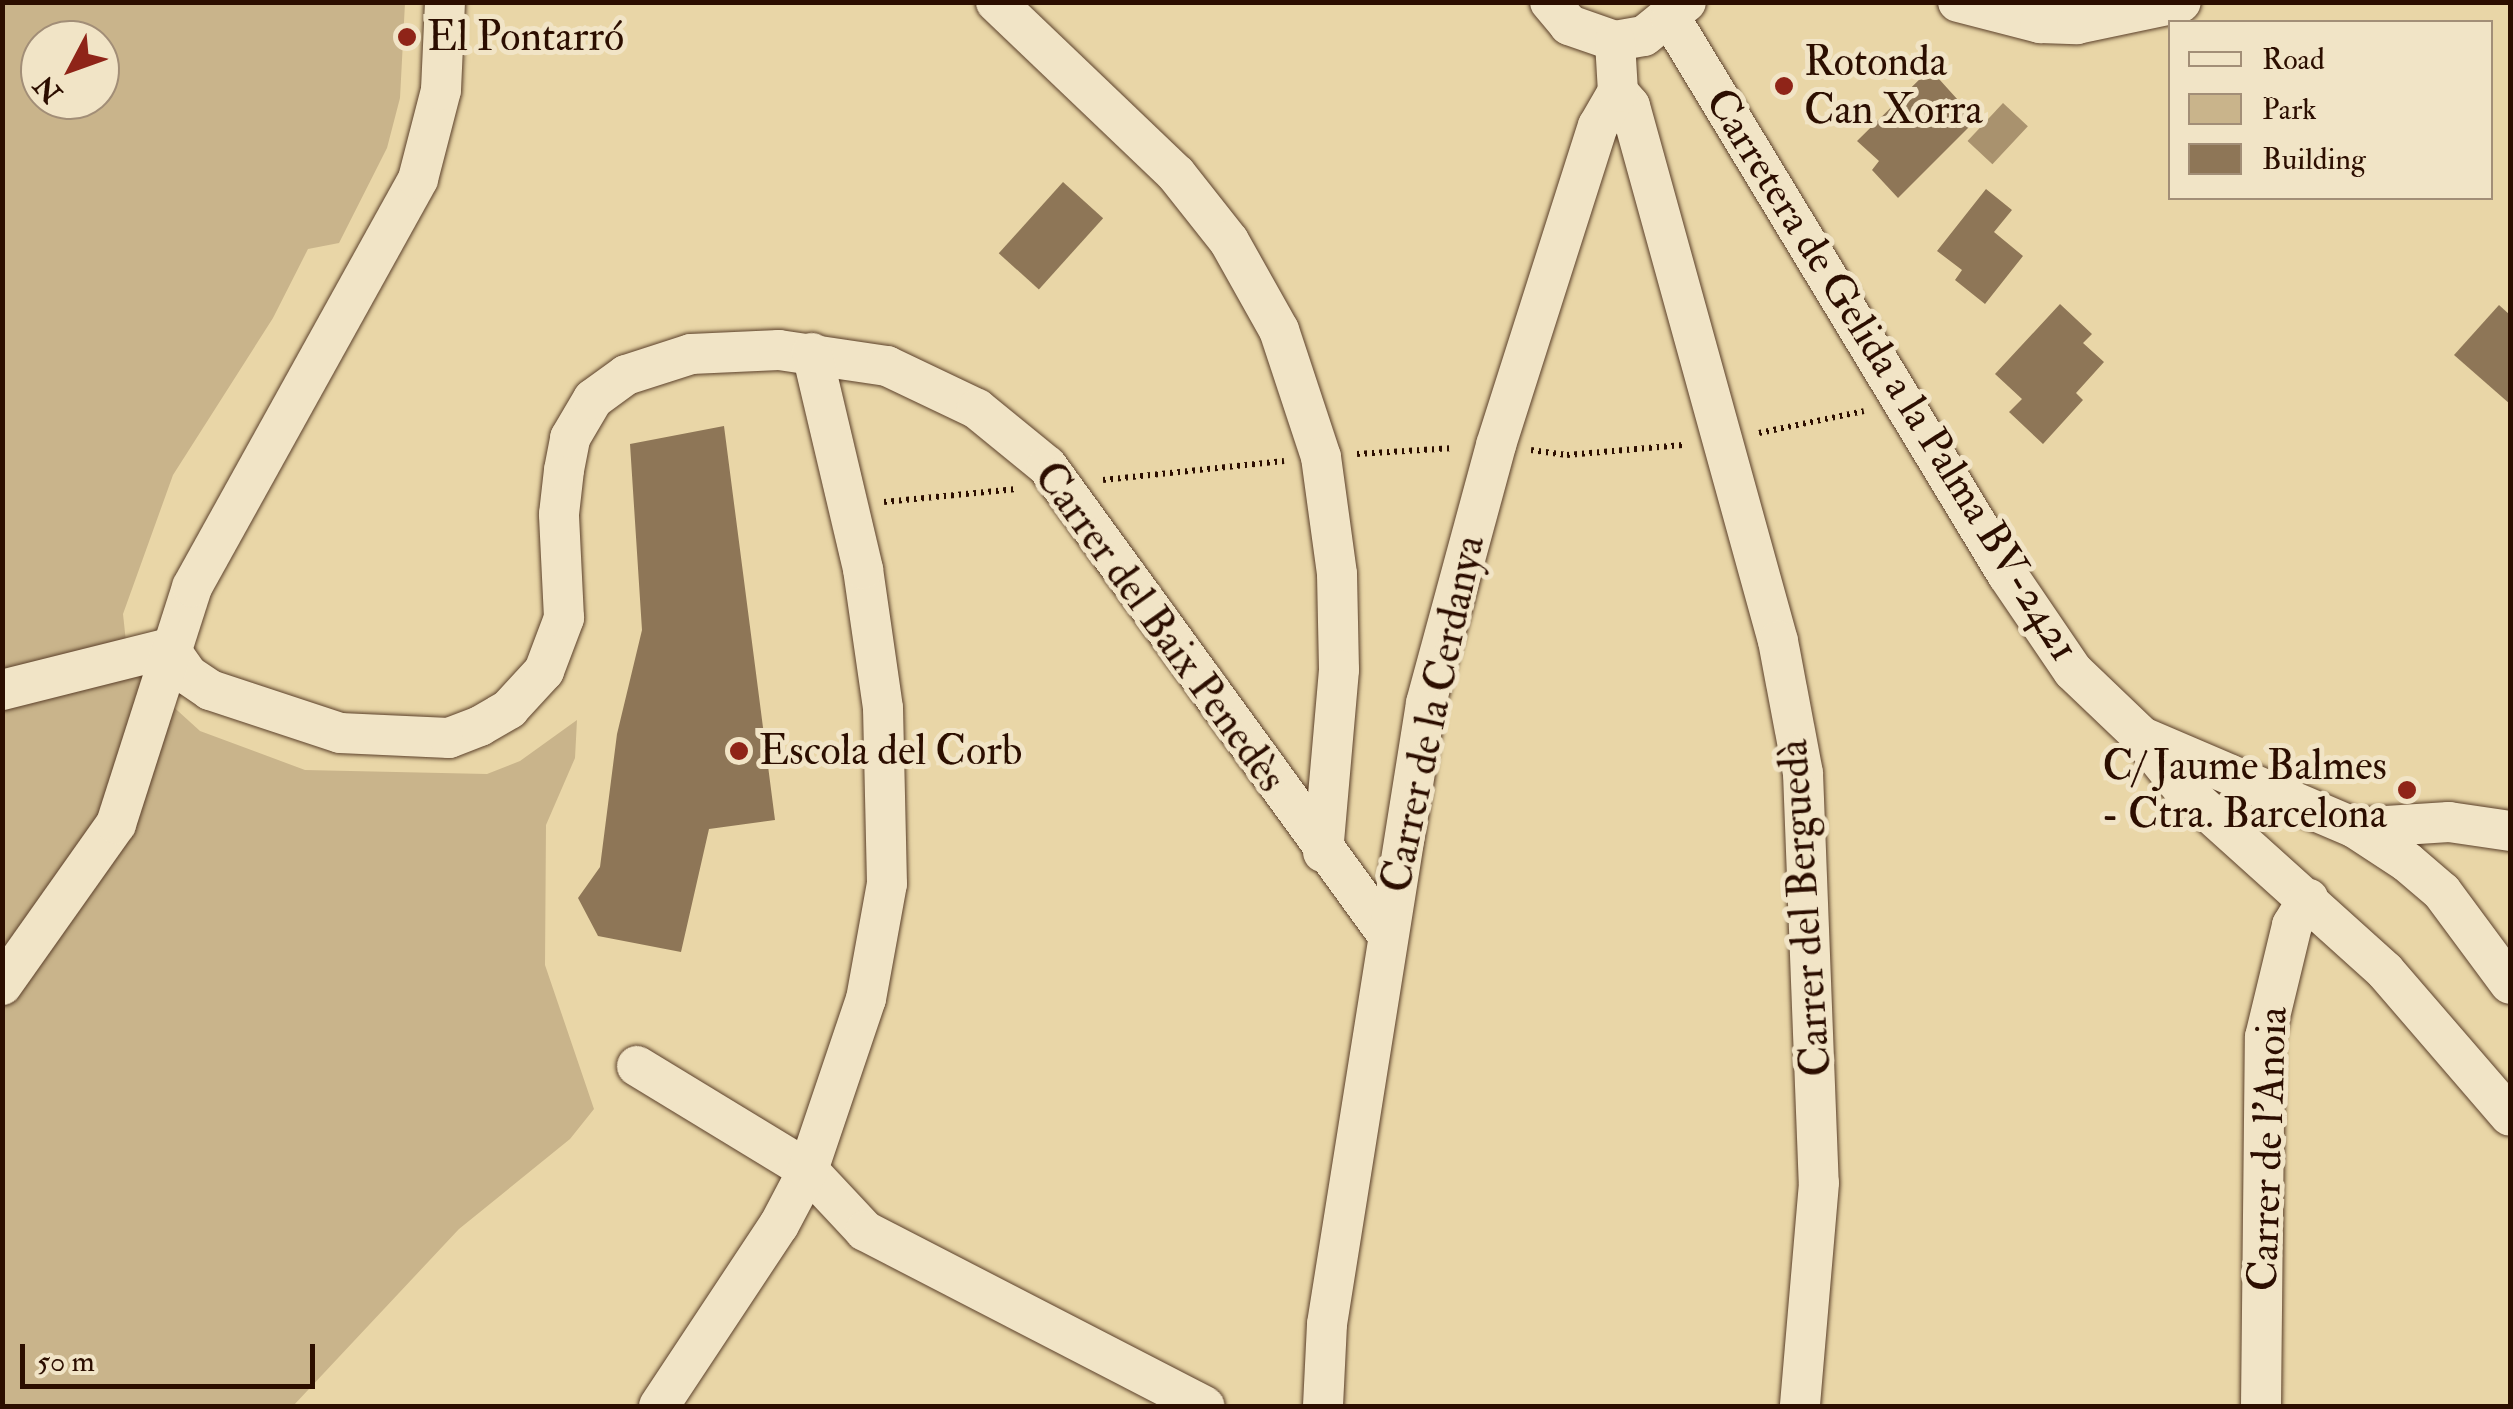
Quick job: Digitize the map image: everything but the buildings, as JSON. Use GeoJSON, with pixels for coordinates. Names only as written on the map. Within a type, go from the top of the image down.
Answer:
{"type":"FeatureCollection","features":[{"type":"Feature","properties":{"kind":"street"},"geometry":{"type":"LineString","coordinates":[[2,984],[116,824],[169,648],[192,586],[418,179],[441,90],[445,2]]}},
{"type":"Feature","properties":{"kind":"street"},"geometry":{"type":"LineString","coordinates":[[996,2],[1176,174],[1229,241],[1279,330],[1321,457],[1337,574],[1339,670],[1323,852]]}},
{"type":"Feature","properties":{"kind":"street"},"geometry":{"type":"LineString","coordinates":[[1550,2],[1569,24],[1615,42],[1644,36],[1678,11]]}},
{"type":"Feature","properties":{"kind":"street"},"geometry":{"type":"LineString","coordinates":[[1958,2],[2040,23],[2077,24],[2181,2]]}},
{"type":"Feature","properties":{"kind":"street","name":"Carretera de Gelida a la Palma BV-2421"},"geometry":{"type":"LineString","coordinates":[[1678,11],[2038,624],[2111,712],[2142,737],[2355,828],[2442,892],[2510,984]]}},
{"type":"Feature","properties":{"kind":"street","name":"Carrer de la Cerdanya"},"geometry":{"type":"LineString","coordinates":[[1323,1406],[1327,1324],[1386,934],[1426,703],[1496,446],[1616,116],[1615,42]]}},
{"type":"Feature","properties":{"kind":"street","name":"Carrer del Berguedà"},"geometry":{"type":"LineString","coordinates":[[1616,116],[1778,640],[1803,774],[1819,1183],[1800,1406]]}},
{"type":"Feature","properties":{"kind":"street","name":"Carrer del Baix Penedès"},"geometry":{"type":"LineString","coordinates":[[169,648],[188,676],[210,690],[340,733],[449,738],[480,726],[509,709],[544,671],[564,618],[558,514],[570,438],[593,399],[626,374],[691,354],[812,354],[886,366],[930,382],[1008,430],[1062,485],[1323,852],[1386,934]]}},
{"type":"Feature","properties":{"kind":"street"},"geometry":{"type":"LineString","coordinates":[[659,1406],[779,1225],[808,1170],[866,999],[888,884],[883,708],[851,505],[812,354]]}},
{"type":"Feature","properties":{"kind":"street"},"geometry":{"type":"LineString","coordinates":[[2,690],[169,648]]}},
{"type":"Feature","properties":{"kind":"street"},"geometry":{"type":"LineString","coordinates":[[2142,737],[2183,789],[2385,972],[2510,1116]]}},
{"type":"Feature","properties":{"kind":"street"},"geometry":{"type":"LineString","coordinates":[[2355,828],[2449,822],[2496,830]]}},
{"type":"Feature","properties":{"kind":"street"},"geometry":{"type":"LineString","coordinates":[[2442,892],[2450,860],[2496,830]]}},
{"type":"Feature","properties":{"kind":"street","name":"Carrer de l'Anoia"},"geometry":{"type":"LineString","coordinates":[[2260,1406],[2265,1037],[2292,925],[2308,899]]}},
{"type":"Feature","properties":{"kind":"street"},"geometry":{"type":"LineString","coordinates":[[637,1066],[808,1170],[864,1230],[1204,1406]]}},
{"type":"Feature","properties":{"kind":"path"},"geometry":{"type":"LineString","coordinates":[[851,505],[1321,457],[1496,446],[1566,456],[1719,442],[1905,402]]}},
{"type":"Feature","properties":{"kind":"green space"},"geometry":{"type":"Polygon","coordinates":[[[3,3],[405,3],[400,98],[387,148],[339,243],[308,249],[273,318],[173,475],[123,614],[127,651],[146,682],[200,731],[305,770],[487,774],[520,761],[577,720],[575,758],[546,825],[545,965],[594,1109],[570,1139],[459,1229],[293,1406],[3,1406],[3,3]]]}},
{"type":"Feature","properties":{"kind":"shaded area"},"geometry":{"type":"Polygon","coordinates":[[[2003,103],[2028,126],[1992,164],[1968,141],[2003,103]]]}},
{"type":"Feature","properties":{"kind":"place","name":"El Pontarró"},"geometry":{"type":"Point","coordinates":[407,37]}},
{"type":"Feature","properties":{"kind":"place","name":"Rotonda Can Xorra"},"geometry":{"type":"Point","coordinates":[1784,86]}},
{"type":"Feature","properties":{"kind":"place","name":"Escola del Corb"},"geometry":{"type":"Point","coordinates":[739,751]}},
{"type":"Feature","properties":{"kind":"place","name":"C/ Jaume Balmes - Ctra. Barcelona"},"geometry":{"type":"Point","coordinates":[2407,790]}}]}
